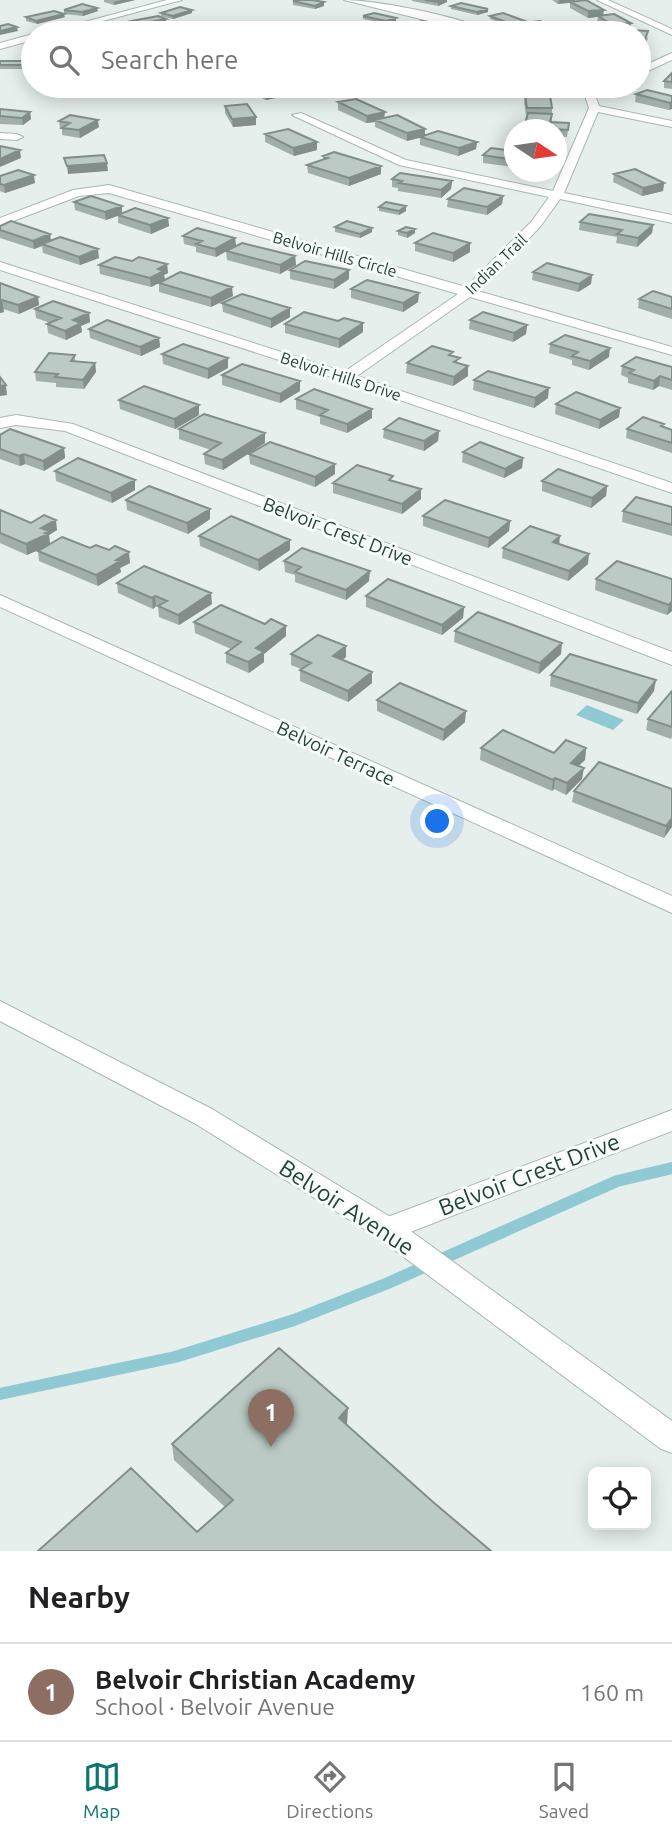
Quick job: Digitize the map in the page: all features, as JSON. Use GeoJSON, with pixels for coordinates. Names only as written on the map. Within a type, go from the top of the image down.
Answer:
{"type":"FeatureCollection","features":[{"type":"Feature","properties":{"kind":"street"},"geometry":{"type":"LineString","coordinates":[[95,21],[178,0]]}},
{"type":"Feature","properties":{"kind":"street"},"geometry":{"type":"LineString","coordinates":[[348,0],[448,21]]}},
{"type":"Feature","properties":{"kind":"street"},"geometry":{"type":"LineString","coordinates":[[601,0],[648,21]]}},
{"type":"Feature","properties":{"kind":"street"},"geometry":{"type":"LineString","coordinates":[[651,23],[672,32]]}},
{"type":"Feature","properties":{"kind":"street"},"geometry":{"type":"LineString","coordinates":[[0,46],[21,40]]}},
{"type":"Feature","properties":{"kind":"street"},"geometry":{"type":"LineString","coordinates":[[0,53],[21,53]]}},
{"type":"Feature","properties":{"kind":"street"},"geometry":{"type":"LineString","coordinates":[[651,66],[672,56]]}},
{"type":"Feature","properties":{"kind":"street","name":"Indian Trail"},"geometry":{"type":"LineString","coordinates":[[346,376],[469,292],[536,224],[557,195],[595,98]]}},
{"type":"Feature","properties":{"kind":"street"},"geometry":{"type":"LineString","coordinates":[[598,98],[672,124]]}},
{"type":"Feature","properties":{"kind":"street"},"geometry":{"type":"LineString","coordinates":[[297,116],[403,163],[672,219]]}},
{"type":"Feature","properties":{"kind":"street"},"geometry":{"type":"LineString","coordinates":[[0,136],[17,137]]}},
{"type":"Feature","properties":{"kind":"street","name":"Belvoir Hills Circle"},"geometry":{"type":"LineString","coordinates":[[0,222],[77,193],[108,189],[672,351]]}},
{"type":"Feature","properties":{"kind":"street","name":"Belvoir Hills Drive"},"geometry":{"type":"LineString","coordinates":[[3,269],[346,376],[672,488]]}},
{"type":"Feature","properties":{"kind":"street","name":"Belvoir Crest Drive"},"geometry":{"type":"LineString","coordinates":[[0,423],[16,420],[68,427],[672,659]]}},
{"type":"Feature","properties":{"kind":"street","name":"Belvoir Terrace"},"geometry":{"type":"LineString","coordinates":[[0,600],[672,905]]}},
{"type":"Feature","properties":{"kind":"street","name":"Belvoir Avenue"},"geometry":{"type":"LineString","coordinates":[[0,1010],[203,1116],[387,1230],[672,1439]]}},
{"type":"Feature","properties":{"kind":"street","name":"Belvoir Crest Drive"},"geometry":{"type":"LineString","coordinates":[[387,1230],[672,1120]]}},
{"type":"Feature","properties":{"kind":"water"},"geometry":{"type":"Polygon","coordinates":[[[587,705],[624,720],[613,730],[576,715],[587,705]]]}},
{"type":"Feature","properties":{"kind":"building"},"geometry":{"type":"Polygon","coordinates":[[[586,0],[604,10],[588,11],[570,2],[586,0]]]}},
{"type":"Feature","properties":{"kind":"building"},"geometry":{"type":"Polygon","coordinates":[[[293,1],[324,2],[315,6],[293,1]]]}},
{"type":"Feature","properties":{"kind":"building"},"geometry":{"type":"Polygon","coordinates":[[[461,3],[488,9],[477,12],[451,6],[461,3]]]}},
{"type":"Feature","properties":{"kind":"building"},"geometry":{"type":"Polygon","coordinates":[[[82,4],[97,8],[82,12],[64,10],[82,4]]]}},
{"type":"Feature","properties":{"kind":"building"},"geometry":{"type":"Polygon","coordinates":[[[180,7],[192,10],[173,16],[161,13],[180,7]]]}},
{"type":"Feature","properties":{"kind":"building"},"geometry":{"type":"Polygon","coordinates":[[[54,11],[64,14],[36,21],[26,17],[54,11]]]}},
{"type":"Feature","properties":{"kind":"building"},"geometry":{"type":"Polygon","coordinates":[[[374,13],[396,18],[386,21],[363,16],[374,13]]]}},
{"type":"Feature","properties":{"kind":"building"},"geometry":{"type":"Polygon","coordinates":[[[503,13],[525,21],[503,21],[490,16],[503,13]]]}},
{"type":"Feature","properties":{"kind":"building"},"geometry":{"type":"Polygon","coordinates":[[[614,14],[627,21],[606,21],[598,16],[614,14]]]}},
{"type":"Feature","properties":{"kind":"building"},"geometry":{"type":"Polygon","coordinates":[[[158,16],[166,19],[155,21],[131,21],[158,16]]]}},
{"type":"Feature","properties":{"kind":"building"},"geometry":{"type":"Polygon","coordinates":[[[8,24],[17,27],[0,31],[0,26],[8,24]]]}},
{"type":"Feature","properties":{"kind":"building"},"geometry":{"type":"Polygon","coordinates":[[[0,61],[21,61],[21,65],[0,65],[0,61]]]}},
{"type":"Feature","properties":{"kind":"building"},"geometry":{"type":"Polygon","coordinates":[[[672,73],[672,82],[664,81],[672,73]]]}},
{"type":"Feature","properties":{"kind":"building"},"geometry":{"type":"Polygon","coordinates":[[[651,91],[672,96],[670,103],[651,98],[651,91]]]}},
{"type":"Feature","properties":{"kind":"building"},"geometry":{"type":"Polygon","coordinates":[[[525,98],[550,98],[552,108],[527,108],[525,98]]]}},
{"type":"Feature","properties":{"kind":"building"},"geometry":{"type":"Polygon","coordinates":[[[356,99],[385,112],[367,116],[338,102],[356,99]]]}},
{"type":"Feature","properties":{"kind":"building"},"geometry":{"type":"Polygon","coordinates":[[[247,104],[256,117],[232,119],[225,106],[247,104]]]}},
{"type":"Feature","properties":{"kind":"building"},"geometry":{"type":"Polygon","coordinates":[[[0,109],[30,112],[22,118],[0,116],[0,109]]]}},
{"type":"Feature","properties":{"kind":"building"},"geometry":{"type":"Polygon","coordinates":[[[528,113],[552,114],[551,119],[526,119],[528,113]]]}},
{"type":"Feature","properties":{"kind":"building"},"geometry":{"type":"Polygon","coordinates":[[[70,115],[98,120],[79,130],[62,128],[70,123],[59,121],[70,115]]]}},
{"type":"Feature","properties":{"kind":"building"},"geometry":{"type":"Polygon","coordinates":[[[397,115],[425,129],[407,133],[375,120],[397,115]]]}},
{"type":"Feature","properties":{"kind":"building"},"geometry":{"type":"Polygon","coordinates":[[[288,129],[317,142],[293,148],[265,134],[288,129]]]}},
{"type":"Feature","properties":{"kind":"building"},"geometry":{"type":"Polygon","coordinates":[[[438,131],[477,142],[459,148],[420,137],[438,131]]]}},
{"type":"Feature","properties":{"kind":"building"},"geometry":{"type":"Polygon","coordinates":[[[0,146],[20,150],[0,159],[0,146]]]}},
{"type":"Feature","properties":{"kind":"building"},"geometry":{"type":"Polygon","coordinates":[[[491,148],[504,150],[504,158],[483,155],[491,148]]]}},
{"type":"Feature","properties":{"kind":"building"},"geometry":{"type":"Polygon","coordinates":[[[334,152],[381,166],[349,178],[307,165],[328,158],[323,156],[334,152]]]}},
{"type":"Feature","properties":{"kind":"building"},"geometry":{"type":"Polygon","coordinates":[[[104,155],[107,163],[67,166],[64,158],[104,155]]]}},
{"type":"Feature","properties":{"kind":"building"},"geometry":{"type":"Polygon","coordinates":[[[635,169],[664,183],[643,188],[614,174],[635,169]]]}},
{"type":"Feature","properties":{"kind":"building"},"geometry":{"type":"Polygon","coordinates":[[[18,170],[34,175],[0,184],[0,176],[18,170]]]}},
{"type":"Feature","properties":{"kind":"building"},"geometry":{"type":"Polygon","coordinates":[[[400,173],[452,181],[441,190],[399,183],[402,181],[392,179],[400,173]]]}},
{"type":"Feature","properties":{"kind":"building"},"geometry":{"type":"Polygon","coordinates":[[[464,188],[503,196],[487,207],[448,199],[464,188]]]}},
{"type":"Feature","properties":{"kind":"building"},"geometry":{"type":"Polygon","coordinates":[[[91,196],[122,206],[105,212],[74,202],[91,196]]]}},
{"type":"Feature","properties":{"kind":"building"},"geometry":{"type":"Polygon","coordinates":[[[386,202],[406,206],[399,211],[379,207],[386,202]]]}},
{"type":"Feature","properties":{"kind":"building"},"geometry":{"type":"Polygon","coordinates":[[[135,208],[168,218],[150,225],[118,215],[135,208]]]}},
{"type":"Feature","properties":{"kind":"building"},"geometry":{"type":"Polygon","coordinates":[[[589,214],[653,225],[638,238],[617,234],[622,230],[580,222],[589,214]]]}},
{"type":"Feature","properties":{"kind":"building"},"geometry":{"type":"Polygon","coordinates":[[[11,221],[50,234],[33,241],[0,230],[0,226],[11,221]]]}},
{"type":"Feature","properties":{"kind":"building"},"geometry":{"type":"Polygon","coordinates":[[[347,221],[372,228],[360,234],[335,227],[347,221]]]}},
{"type":"Feature","properties":{"kind":"building"},"geometry":{"type":"Polygon","coordinates":[[[406,227],[415,229],[407,233],[398,231],[406,227]]]}},
{"type":"Feature","properties":{"kind":"building"},"geometry":{"type":"Polygon","coordinates":[[[197,228],[235,238],[215,249],[196,244],[202,241],[183,236],[197,228]]]}},
{"type":"Feature","properties":{"kind":"building"},"geometry":{"type":"Polygon","coordinates":[[[433,233],[470,243],[453,253],[415,243],[433,233]]]}},
{"type":"Feature","properties":{"kind":"building"},"geometry":{"type":"Polygon","coordinates":[[[60,237],[98,249],[79,257],[42,244],[60,237]]]}},
{"type":"Feature","properties":{"kind":"building"},"geometry":{"type":"Polygon","coordinates":[[[242,243],[295,256],[280,265],[226,251],[242,243]]]}},
{"type":"Feature","properties":{"kind":"building"},"geometry":{"type":"Polygon","coordinates":[[[115,257],[132,261],[139,257],[167,264],[158,269],[164,271],[150,278],[99,265],[115,257]]]}},
{"type":"Feature","properties":{"kind":"building"},"geometry":{"type":"Polygon","coordinates":[[[305,261],[349,270],[334,280],[290,270],[305,261]]]}},
{"type":"Feature","properties":{"kind":"building"},"geometry":{"type":"Polygon","coordinates":[[[547,263],[592,275],[579,284],[533,272],[547,263]]]}},
{"type":"Feature","properties":{"kind":"building"},"geometry":{"type":"Polygon","coordinates":[[[180,272],[232,287],[211,298],[159,283],[180,272]]]}},
{"type":"Feature","properties":{"kind":"building"},"geometry":{"type":"Polygon","coordinates":[[[367,280],[419,293],[403,303],[351,289],[367,280]]]}},
{"type":"Feature","properties":{"kind":"building"},"geometry":{"type":"Polygon","coordinates":[[[0,283],[38,297],[18,305],[0,300],[0,283]]]}},
{"type":"Feature","properties":{"kind":"building"},"geometry":{"type":"Polygon","coordinates":[[[653,291],[672,297],[672,309],[639,299],[653,291]]]}},
{"type":"Feature","properties":{"kind":"building"},"geometry":{"type":"Polygon","coordinates":[[[242,294],[290,308],[271,319],[222,303],[242,294]]]}},
{"type":"Feature","properties":{"kind":"building"},"geometry":{"type":"Polygon","coordinates":[[[53,301],[89,313],[73,320],[81,323],[65,331],[47,324],[61,318],[35,309],[53,301]]]}},
{"type":"Feature","properties":{"kind":"building"},"geometry":{"type":"Polygon","coordinates":[[[304,312],[338,321],[344,318],[363,323],[339,339],[285,324],[304,312]]]}},
{"type":"Feature","properties":{"kind":"building"},"geometry":{"type":"Polygon","coordinates":[[[483,312],[527,325],[514,333],[470,320],[483,312]]]}},
{"type":"Feature","properties":{"kind":"building"},"geometry":{"type":"Polygon","coordinates":[[[107,320],[159,338],[140,347],[89,329],[107,320]]]}},
{"type":"Feature","properties":{"kind":"building"},"geometry":{"type":"Polygon","coordinates":[[[565,335],[610,348],[590,361],[572,356],[578,352],[550,344],[565,335]]]}},
{"type":"Feature","properties":{"kind":"building"},"geometry":{"type":"Polygon","coordinates":[[[183,344],[228,358],[208,369],[162,354],[183,344]]]}},
{"type":"Feature","properties":{"kind":"building"},"geometry":{"type":"Polygon","coordinates":[[[432,346],[453,352],[449,355],[460,358],[454,362],[468,366],[454,377],[407,363],[432,346]]]}},
{"type":"Feature","properties":{"kind":"building"},"geometry":{"type":"Polygon","coordinates":[[[49,353],[75,355],[71,361],[95,363],[83,380],[35,372],[49,353]]]}},
{"type":"Feature","properties":{"kind":"building"},"geometry":{"type":"Polygon","coordinates":[[[636,357],[672,367],[672,380],[660,376],[654,381],[629,373],[634,370],[622,366],[636,357]]]}},
{"type":"Feature","properties":{"kind":"building"},"geometry":{"type":"Polygon","coordinates":[[[242,364],[300,381],[280,394],[222,375],[242,364]]]}},
{"type":"Feature","properties":{"kind":"building"},"geometry":{"type":"Polygon","coordinates":[[[488,371],[549,388],[535,398],[474,380],[488,371]]]}},
{"type":"Feature","properties":{"kind":"building"},"geometry":{"type":"Polygon","coordinates":[[[144,386],[199,405],[174,419],[119,400],[144,386]]]}},
{"type":"Feature","properties":{"kind":"building"},"geometry":{"type":"Polygon","coordinates":[[[314,389],[372,409],[347,424],[320,415],[328,410],[296,399],[314,389]]]}},
{"type":"Feature","properties":{"kind":"building"},"geometry":{"type":"Polygon","coordinates":[[[576,392],[620,408],[600,420],[556,404],[576,392]]]}},
{"type":"Feature","properties":{"kind":"building"},"geometry":{"type":"Polygon","coordinates":[[[204,414],[265,433],[222,460],[204,454],[221,443],[179,429],[204,414]]]}},
{"type":"Feature","properties":{"kind":"building"},"geometry":{"type":"Polygon","coordinates":[[[643,417],[664,424],[661,426],[672,430],[672,443],[627,429],[643,417]]]}},
{"type":"Feature","properties":{"kind":"building"},"geometry":{"type":"Polygon","coordinates":[[[399,418],[439,431],[424,441],[384,429],[399,418]]]}},
{"type":"Feature","properties":{"kind":"building"},"geometry":{"type":"Polygon","coordinates":[[[10,429],[64,448],[43,461],[24,454],[19,456],[0,449],[0,435],[10,429]]]}},
{"type":"Feature","properties":{"kind":"building"},"geometry":{"type":"Polygon","coordinates":[[[270,442],[335,464],[315,477],[249,454],[270,442]]]}},
{"type":"Feature","properties":{"kind":"building"},"geometry":{"type":"Polygon","coordinates":[[[480,442],[523,458],[505,469],[463,452],[480,442]]]}},
{"type":"Feature","properties":{"kind":"building"},"geometry":{"type":"Polygon","coordinates":[[[78,458],[135,480],[111,493],[55,471],[78,458]]]}},
{"type":"Feature","properties":{"kind":"building"},"geometry":{"type":"Polygon","coordinates":[[[357,465],[393,476],[389,480],[421,489],[402,504],[333,483],[357,465]]]}},
{"type":"Feature","properties":{"kind":"building"},"geometry":{"type":"Polygon","coordinates":[[[558,469],[607,486],[592,498],[542,481],[558,469]]]}},
{"type":"Feature","properties":{"kind":"building"},"geometry":{"type":"Polygon","coordinates":[[[149,486],[210,509],[187,523],[126,500],[149,486]]]}},
{"type":"Feature","properties":{"kind":"building"},"geometry":{"type":"Polygon","coordinates":[[[636,497],[672,507],[672,525],[623,511],[636,497]]]}},
{"type":"Feature","properties":{"kind":"building"},"geometry":{"type":"Polygon","coordinates":[[[445,500],[510,521],[489,538],[423,516],[445,500]]]}},
{"type":"Feature","properties":{"kind":"building"},"geometry":{"type":"Polygon","coordinates":[[[0,510],[31,523],[44,515],[56,520],[41,528],[49,531],[45,533],[48,534],[26,544],[0,533],[0,510]]]}},
{"type":"Feature","properties":{"kind":"building"},"geometry":{"type":"Polygon","coordinates":[[[231,516],[290,540],[258,560],[199,536],[231,516]]]}},
{"type":"Feature","properties":{"kind":"building"},"geometry":{"type":"Polygon","coordinates":[[[530,526],[560,536],[553,542],[589,554],[569,571],[503,548],[530,526]]]}},
{"type":"Feature","properties":{"kind":"building"},"geometry":{"type":"Polygon","coordinates":[[[62,537],[90,548],[96,545],[109,550],[115,546],[129,552],[116,560],[120,561],[96,575],[38,551],[62,537]]]}},
{"type":"Feature","properties":{"kind":"building"},"geometry":{"type":"Polygon","coordinates":[[[302,548],[370,571],[346,590],[295,572],[301,567],[284,561],[302,548]]]}},
{"type":"Feature","properties":{"kind":"building"},"geometry":{"type":"Polygon","coordinates":[[[617,561],[672,579],[672,601],[669,605],[596,579],[617,561]]]}},
{"type":"Feature","properties":{"kind":"building"},"geometry":{"type":"Polygon","coordinates":[[[144,566],[211,593],[178,615],[158,606],[167,601],[155,596],[152,598],[117,583],[144,566]]]}},
{"type":"Feature","properties":{"kind":"building"},"geometry":{"type":"Polygon","coordinates":[[[388,579],[464,607],[442,625],[366,596],[388,579]]]}},
{"type":"Feature","properties":{"kind":"building"},"geometry":{"type":"Polygon","coordinates":[[[221,605],[265,624],[271,619],[286,626],[256,648],[264,652],[248,662],[226,653],[241,642],[194,622],[221,605]]]}},
{"type":"Feature","properties":{"kind":"building"},"geometry":{"type":"Polygon","coordinates":[[[478,612],[562,643],[540,663],[455,631],[478,612]]]}},
{"type":"Feature","properties":{"kind":"building"},"geometry":{"type":"Polygon","coordinates":[[[318,635],[346,646],[333,656],[372,672],[348,691],[300,670],[311,663],[291,654],[318,635]]]}},
{"type":"Feature","properties":{"kind":"building"},"geometry":{"type":"Polygon","coordinates":[[[570,654],[656,680],[638,703],[551,675],[570,654]]]}},
{"type":"Feature","properties":{"kind":"building"},"geometry":{"type":"Polygon","coordinates":[[[400,683],[466,711],[444,730],[377,700],[400,683]]]}},
{"type":"Feature","properties":{"kind":"building"},"geometry":{"type":"Polygon","coordinates":[[[672,691],[672,727],[648,719],[672,691]]]}},
{"type":"Feature","properties":{"kind":"building"},"geometry":{"type":"Polygon","coordinates":[[[503,730],[554,753],[566,740],[586,748],[571,763],[584,768],[567,783],[555,778],[553,780],[481,748],[503,730]]]}},
{"type":"Feature","properties":{"kind":"building"},"geometry":{"type":"Polygon","coordinates":[[[599,762],[672,789],[672,818],[666,826],[574,791],[599,762]]]}},
{"type":"Feature","properties":{"kind":"building"},"geometry":{"type":"Polygon","coordinates":[[[279,1348],[348,1408],[339,1418],[491,1551],[38,1551],[131,1468],[197,1532],[233,1500],[172,1444],[279,1348]]]}},
{"type":"Feature","properties":{"kind":"waterway"},"geometry":{"type":"LineString","coordinates":[[0,1394],[175,1357],[294,1320],[388,1283],[617,1181],[672,1168]]}},
{"type":"Feature","properties":{"kind":"place","name":"Belvoir Christian Academy"},"geometry":{"type":"Point","coordinates":[271,1447]}}]}
